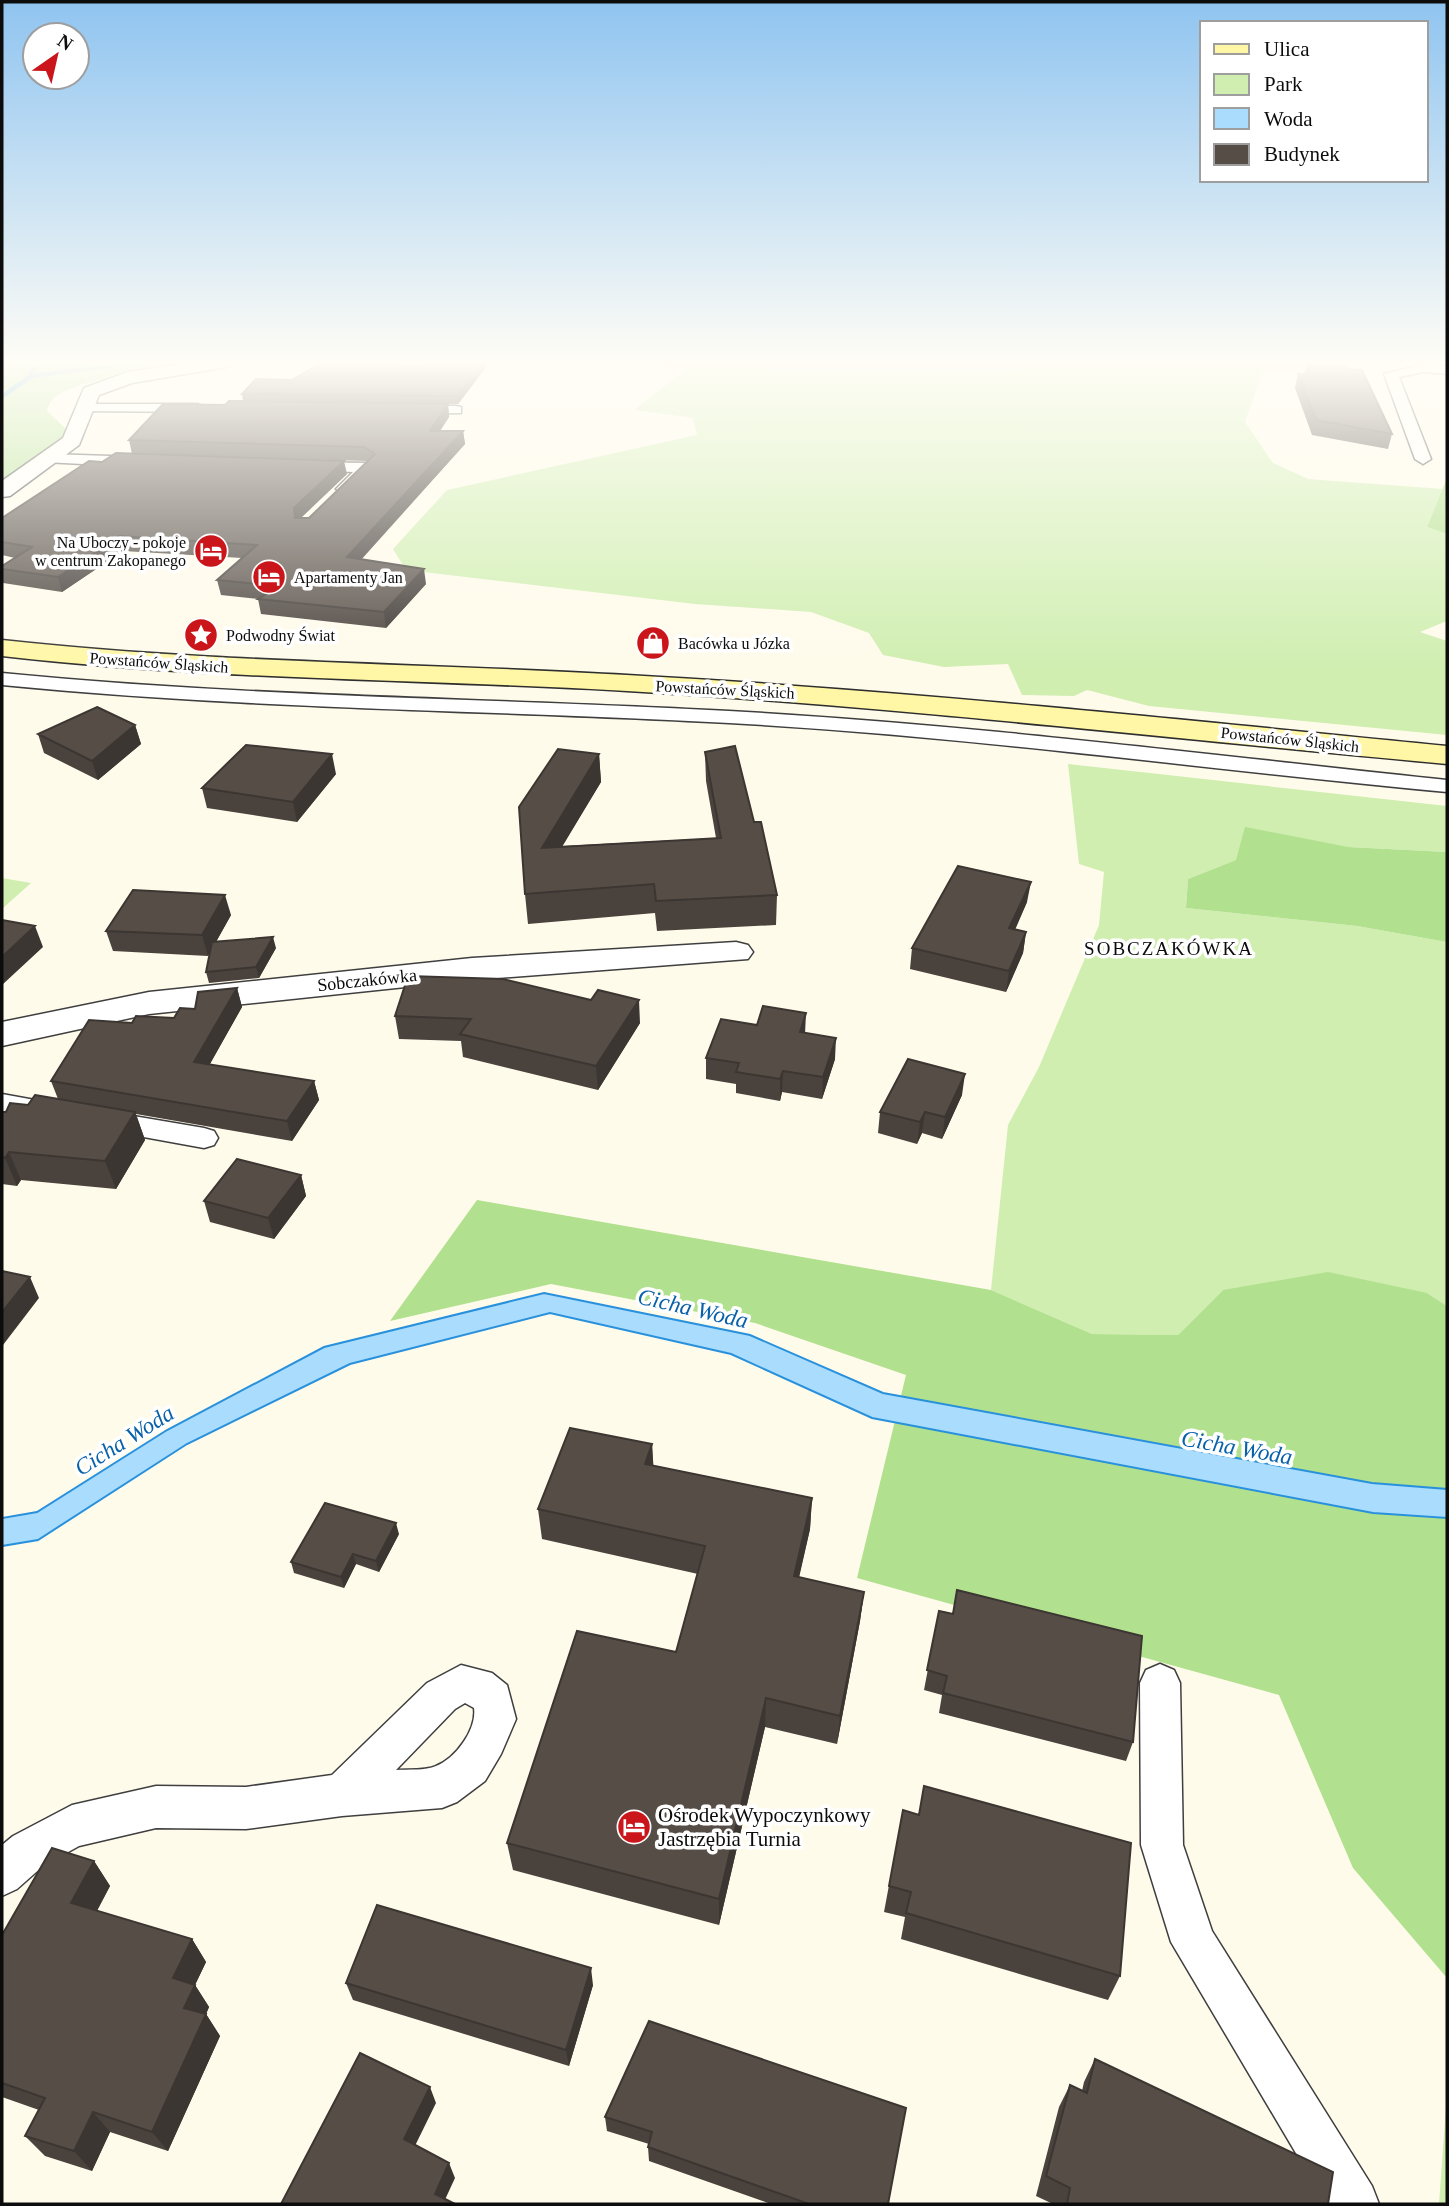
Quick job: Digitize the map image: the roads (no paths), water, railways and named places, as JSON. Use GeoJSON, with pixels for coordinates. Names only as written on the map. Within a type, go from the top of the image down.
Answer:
{"type":"FeatureCollection","features":[{"type":"Feature","properties":{"kind":"street"},"geometry":{"type":"LineString","coordinates":[[2,491],[41,465]]}},
{"type":"Feature","properties":{"kind":"street","name":"Powstańców Śląskich"},"geometry":{"type":"LineString","coordinates":[[2,648],[110,660],[253,669],[621,683],[837,695],[1447,755]]}},
{"type":"Feature","properties":{"kind":"street","name":"Sobczakówka"},"geometry":{"type":"LineString","coordinates":[[2,1034],[149,1003],[472,969],[736,952]]}},
{"type":"Feature","properties":{"kind":"lane"},"geometry":{"type":"LineString","coordinates":[[297,466],[366,468],[331,502]]}},
{"type":"Feature","properties":{"kind":"lane"},"geometry":{"type":"LineString","coordinates":[[2,679],[256,698],[731,717],[1447,786]]}},
{"type":"Feature","properties":{"kind":"lane"},"geometry":{"type":"LineString","coordinates":[[2,1103],[204,1138]]}},
{"type":"Feature","properties":{"kind":"lane"},"geometry":{"type":"LineString","coordinates":[[1160,1683],[1162,1845],[1193,1942],[1354,2204]]}},
{"type":"Feature","properties":{"kind":"lane"},"geometry":{"type":"LineString","coordinates":[[2,1874],[28,1852],[72,1826],[156,1807],[246,1808],[342,1795]]}},
{"type":"Feature","properties":{"kind":"water"},"geometry":{"type":"Polygon","coordinates":[[[544,1293],[750,1335],[883,1393],[1372,1483],[1447,1489],[1447,1518],[1373,1513],[872,1418],[731,1354],[550,1313],[350,1364],[187,1444],[38,1540],[2,1546],[2,1518],[37,1512],[167,1430],[324,1347],[544,1293]]]}},
{"type":"Feature","properties":{"kind":"place","name":"Na Uboczy - pokoje w centrum Zakopanego"},"geometry":{"type":"Point","coordinates":[211,551]}},
{"type":"Feature","properties":{"kind":"place","name":"Apartamenty Jan"},"geometry":{"type":"Point","coordinates":[269,577]}},
{"type":"Feature","properties":{"kind":"place","name":"Podwodny Świat"},"geometry":{"type":"Point","coordinates":[201,635]}},
{"type":"Feature","properties":{"kind":"place","name":"Bacówka u Józka"},"geometry":{"type":"Point","coordinates":[653,643]}},
{"type":"Feature","properties":{"kind":"place","name":"Ośrodek Wypoczynkowy Jastrzębia Turnia"},"geometry":{"type":"Point","coordinates":[634,1827]}},
{"type":"Feature","properties":{"kind":"district","name":"SOBCZAKÓWKA"},"geometry":{"type":"Point","coordinates":[1169,948]}},
{"type":"Feature","properties":{"kind":"water label","name":"Cicha Woda"},"geometry":{"type":"Point","coordinates":[693,1308]}},
{"type":"Feature","properties":{"kind":"water label","name":"Cicha Woda"},"geometry":{"type":"Point","coordinates":[124,1440]}},
{"type":"Feature","properties":{"kind":"water label","name":"Cicha Woda"},"geometry":{"type":"Point","coordinates":[1237,1447]}}]}
